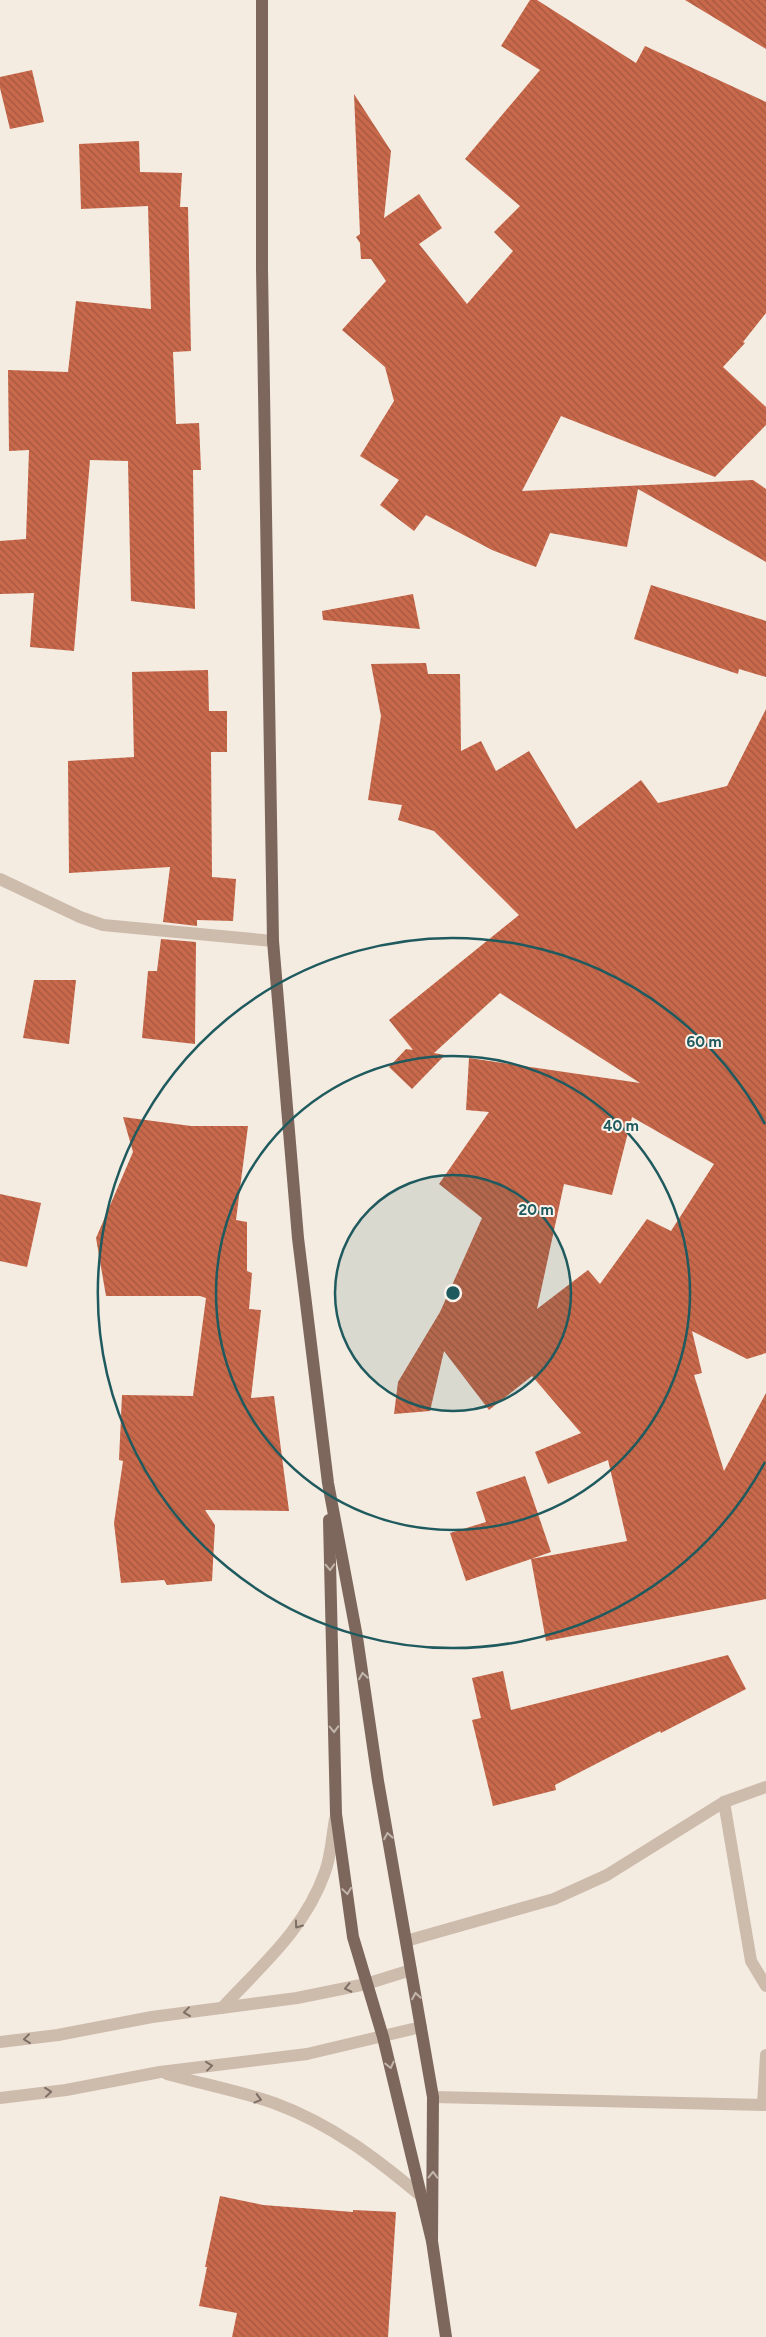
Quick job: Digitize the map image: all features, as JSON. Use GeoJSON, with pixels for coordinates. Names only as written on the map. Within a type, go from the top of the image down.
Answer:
{"type":"FeatureCollection","features":[{"type":"Feature","properties":{"kind":"main road"},"geometry":{"type":"LineString","coordinates":[[262,0],[262,269],[273,941],[298,1238],[328,1483],[357,1638],[378,1781],[434,2097],[432,2241]]}},
{"type":"Feature","properties":{"kind":"main road"},"geometry":{"type":"LineString","coordinates":[[328,1483],[336,1814],[354,1937],[366,1984],[383,2037],[432,2241],[446,2337]]}},
{"type":"Feature","properties":{"kind":"street"},"geometry":{"type":"LineString","coordinates":[[0,879],[80,917],[103,925],[273,941]]}},
{"type":"Feature","properties":{"kind":"street"},"geometry":{"type":"LineString","coordinates":[[406,1941],[554,1899],[607,1875],[724,1802],[766,1787]]}},
{"type":"Feature","properties":{"kind":"street"},"geometry":{"type":"LineString","coordinates":[[724,1802],[751,1961],[766,1986]]}},
{"type":"Feature","properties":{"kind":"street"},"geometry":{"type":"LineString","coordinates":[[222,2008],[287,1941],[304,1918],[326,1871],[336,1814]]}},
{"type":"Feature","properties":{"kind":"street"},"geometry":{"type":"LineString","coordinates":[[0,2042],[58,2035],[152,2017],[297,1998],[366,1984],[411,1970]]}},
{"type":"Feature","properties":{"kind":"street"},"geometry":{"type":"LineString","coordinates":[[0,2098],[66,2090],[160,2072],[307,2054],[421,2027]]}},
{"type":"Feature","properties":{"kind":"street"},"geometry":{"type":"LineString","coordinates":[[434,2097],[765,2105],[766,2055]]}},
{"type":"Feature","properties":{"kind":"street"},"geometry":{"type":"LineString","coordinates":[[160,2072],[274,2103],[308,2119],[351,2140],[421,2196]]}},
{"type":"Feature","properties":{"kind":"building"},"geometry":{"type":"Polygon","coordinates":[[[530,0],[537,0],[636,63],[645,46],[766,102],[766,313],[743,342],[745,343],[723,367],[766,407],[766,425],[715,477],[561,416],[522,491],[753,480],[766,489],[766,562],[638,489],[627,547],[550,533],[536,567],[492,550],[426,515],[414,531],[380,505],[399,480],[360,456],[394,401],[385,367],[342,330],[386,281],[371,259],[361,259],[360,243],[356,237],[360,234],[354,94],[391,151],[384,218],[419,194],[442,228],[419,244],[467,304],[513,251],[494,232],[520,206],[465,159],[540,70],[501,46],[530,0]]]}},
{"type":"Feature","properties":{"kind":"building"},"geometry":{"type":"Polygon","coordinates":[[[685,0],[766,0],[766,49],[685,0]]]}},
{"type":"Feature","properties":{"kind":"building"},"geometry":{"type":"Polygon","coordinates":[[[32,70],[44,122],[10,129],[0,88],[0,77],[32,70]]]}},
{"type":"Feature","properties":{"kind":"building"},"geometry":{"type":"Polygon","coordinates":[[[139,141],[140,172],[182,173],[180,207],[188,207],[191,351],[173,352],[176,424],[199,423],[201,470],[193,470],[195,609],[131,601],[128,461],[90,460],[74,651],[30,647],[34,593],[0,594],[0,541],[26,539],[29,450],[9,451],[8,370],[68,372],[76,301],[151,309],[148,206],[81,209],[79,144],[139,141]]]}},
{"type":"Feature","properties":{"kind":"building"},"geometry":{"type":"Polygon","coordinates":[[[651,585],[766,621],[766,677],[739,669],[738,674],[634,639],[651,585]]]}},
{"type":"Feature","properties":{"kind":"building"},"geometry":{"type":"Polygon","coordinates":[[[413,594],[420,629],[323,620],[322,611],[413,594]]]}},
{"type":"Feature","properties":{"kind":"building"},"geometry":{"type":"Polygon","coordinates":[[[426,663],[428,674],[460,674],[461,751],[481,741],[496,771],[529,751],[576,829],[641,780],[658,803],[727,786],[766,709],[766,1353],[747,1359],[692,1331],[702,1373],[694,1375],[724,1471],[766,1393],[766,1599],[546,1641],[531,1559],[627,1541],[608,1460],[548,1484],[535,1452],[581,1433],[532,1376],[489,1410],[444,1351],[430,1411],[394,1414],[398,1382],[440,1312],[482,1218],[439,1184],[489,1112],[466,1110],[469,1058],[640,1083],[500,993],[434,1053],[445,1055],[412,1089],[389,1067],[406,1049],[413,1050],[389,1020],[519,915],[434,831],[398,820],[402,805],[368,800],[381,716],[371,664],[426,663]],[[632,1117],[612,1195],[564,1184],[537,1309],[588,1270],[600,1284],[647,1219],[671,1231],[714,1164],[632,1117]]]}},
{"type":"Feature","properties":{"kind":"building"},"geometry":{"type":"Polygon","coordinates":[[[208,670],[209,711],[227,711],[227,752],[211,752],[212,877],[236,879],[233,921],[197,920],[197,926],[163,922],[170,867],[69,873],[68,761],[134,757],[132,672],[208,670]]]}},
{"type":"Feature","properties":{"kind":"building"},"geometry":{"type":"Polygon","coordinates":[[[161,939],[196,942],[195,1044],[142,1038],[148,971],[157,971],[161,939]]]}},
{"type":"Feature","properties":{"kind":"building"},"geometry":{"type":"Polygon","coordinates":[[[34,980],[76,980],[69,1044],[23,1038],[34,980]]]}},
{"type":"Feature","properties":{"kind":"building"},"geometry":{"type":"Polygon","coordinates":[[[123,1117],[191,1126],[248,1126],[236,1220],[247,1222],[247,1271],[252,1273],[249,1309],[261,1310],[251,1398],[274,1396],[289,1511],[205,1510],[215,1525],[212,1581],[167,1585],[164,1580],[121,1583],[114,1523],[123,1461],[119,1460],[122,1395],[193,1396],[206,1298],[200,1296],[106,1296],[96,1238],[133,1152],[123,1117]]]}},
{"type":"Feature","properties":{"kind":"building"},"geometry":{"type":"Polygon","coordinates":[[[0,1194],[41,1203],[27,1267],[0,1261],[0,1194]]]}},
{"type":"Feature","properties":{"kind":"building"},"geometry":{"type":"Polygon","coordinates":[[[525,1476],[551,1552],[466,1581],[450,1533],[486,1522],[476,1492],[525,1476]]]}},
{"type":"Feature","properties":{"kind":"building"},"geometry":{"type":"Polygon","coordinates":[[[728,1655],[746,1689],[555,1785],[556,1790],[493,1806],[472,1720],[481,1718],[472,1678],[503,1671],[511,1710],[728,1655]]]}},
{"type":"Feature","properties":{"kind":"building"},"geometry":{"type":"Polygon","coordinates":[[[220,2196],[263,2205],[353,2212],[353,2210],[396,2212],[388,2337],[232,2337],[237,2313],[199,2306],[220,2196]]]}}]}
